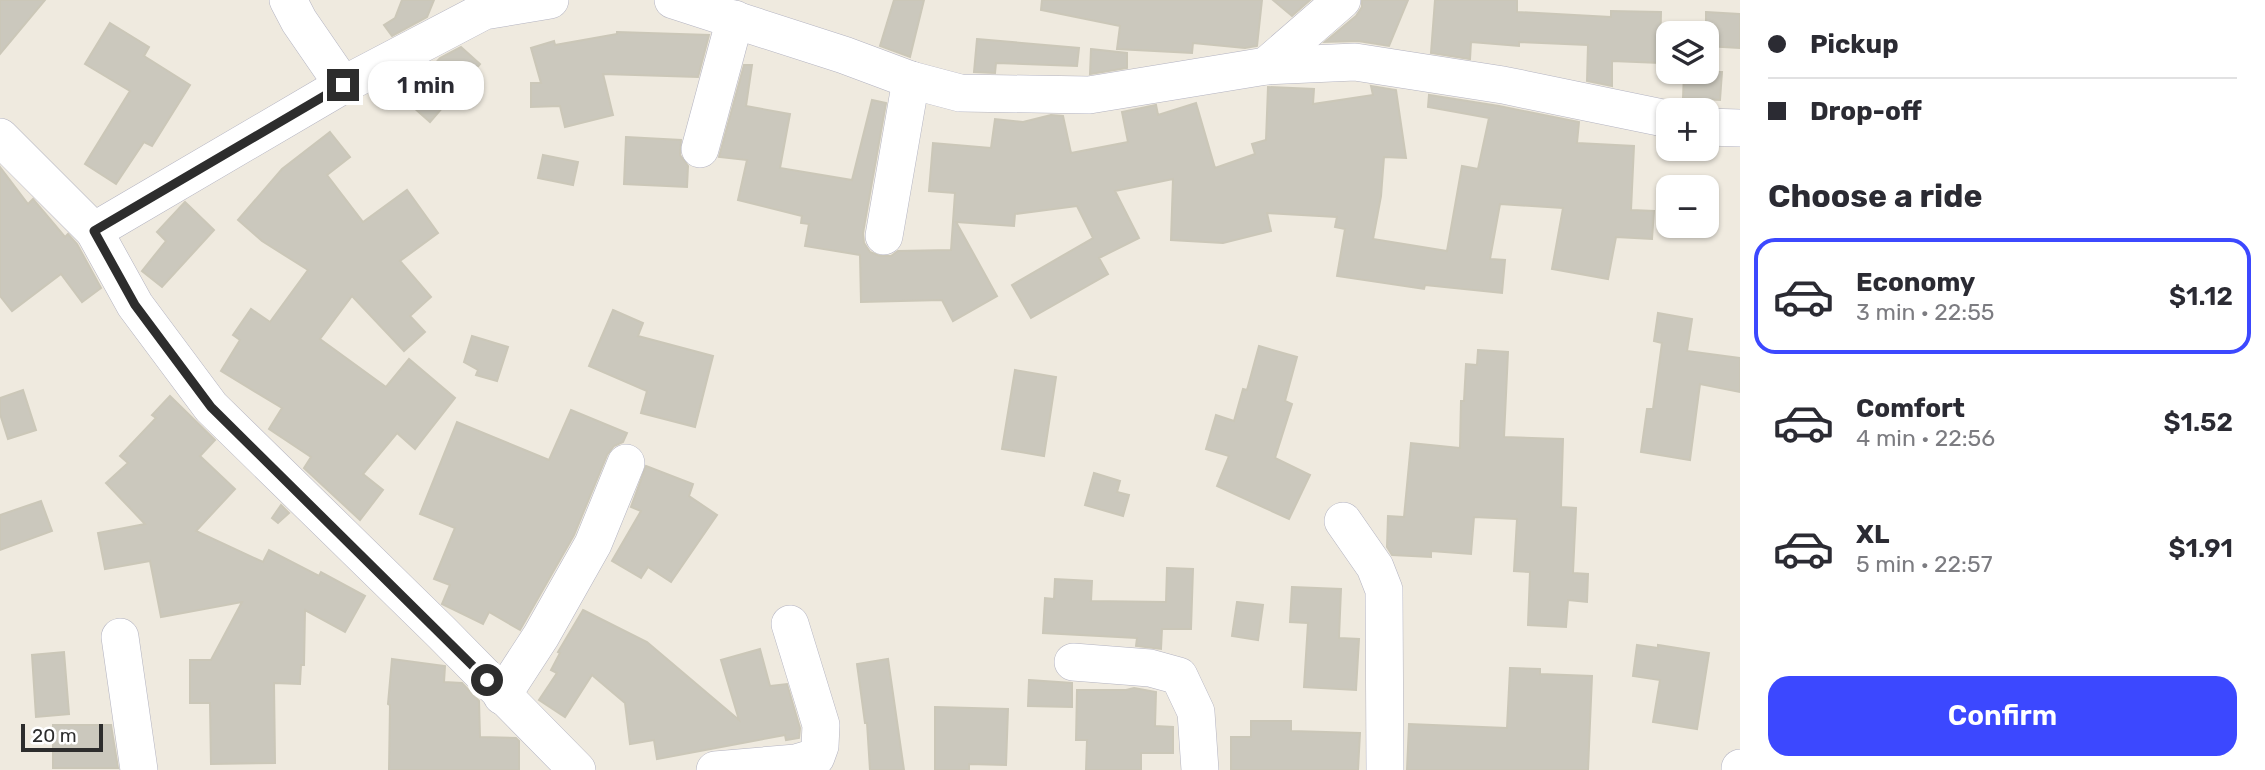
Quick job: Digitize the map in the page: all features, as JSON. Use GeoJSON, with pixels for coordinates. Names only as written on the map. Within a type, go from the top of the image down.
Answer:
{"type":"FeatureCollection","features":[{"type":"Feature","properties":{"kind":"street"},"geometry":{"type":"LineString","coordinates":[[288,0],[299,21],[343,85]]}},
{"type":"Feature","properties":{"kind":"street"},"geometry":{"type":"LineString","coordinates":[[94,231],[343,85],[489,5],[550,0]]}},
{"type":"Feature","properties":{"kind":"street"},"geometry":{"type":"LineString","coordinates":[[673,0],[844,55],[911,80],[960,93],[1089,95],[1266,66],[1355,62],[1503,85],[1656,117]]}},
{"type":"Feature","properties":{"kind":"street"},"geometry":{"type":"LineString","coordinates":[[1266,66],[1342,0]]}},
{"type":"Feature","properties":{"kind":"street"},"geometry":{"type":"LineString","coordinates":[[700,149],[735,19]]}},
{"type":"Feature","properties":{"kind":"street"},"geometry":{"type":"LineString","coordinates":[[884,236],[911,80]]}},
{"type":"Feature","properties":{"kind":"street"},"geometry":{"type":"LineString","coordinates":[[1719,127],[1740,128]]}},
{"type":"Feature","properties":{"kind":"street"},"geometry":{"type":"LineString","coordinates":[[0,137],[94,231],[135,305],[211,407],[442,633],[577,770]]}},
{"type":"Feature","properties":{"kind":"street"},"geometry":{"type":"LineString","coordinates":[[502,696],[541,636],[593,544],[626,463]]}},
{"type":"Feature","properties":{"kind":"street"},"geometry":{"type":"LineString","coordinates":[[1343,522],[1375,567],[1384,590],[1385,770]]}},
{"type":"Feature","properties":{"kind":"street"},"geometry":{"type":"LineString","coordinates":[[715,770],[796,763],[816,757],[820,746],[821,725],[790,624]]}},
{"type":"Feature","properties":{"kind":"street"},"geometry":{"type":"LineString","coordinates":[[120,638],[139,770]]}},
{"type":"Feature","properties":{"kind":"street"},"geometry":{"type":"LineString","coordinates":[[1073,662],[1150,668],[1179,676],[1196,712],[1200,770]]}},
{"type":"Feature","properties":{"kind":"building"},"geometry":{"type":"Polygon","coordinates":[[[0,0],[45,0],[0,54],[0,0]]]}},
{"type":"Feature","properties":{"kind":"building"},"geometry":{"type":"Polygon","coordinates":[[[402,0],[434,0],[427,17],[392,36],[384,25],[395,18],[402,0]]]}},
{"type":"Feature","properties":{"kind":"building"},"geometry":{"type":"Polygon","coordinates":[[[894,0],[924,0],[910,57],[880,46],[894,0]]]}},
{"type":"Feature","properties":{"kind":"building"},"geometry":{"type":"Polygon","coordinates":[[[1042,0],[1262,0],[1257,46],[1245,48],[1193,43],[1192,53],[1117,49],[1120,26],[1041,10],[1042,0]]]}},
{"type":"Feature","properties":{"kind":"building"},"geometry":{"type":"Polygon","coordinates":[[[1273,0],[1310,0],[1292,16],[1273,0]]]}},
{"type":"Feature","properties":{"kind":"building"},"geometry":{"type":"Polygon","coordinates":[[[1362,0],[1408,0],[1389,46],[1358,41],[1325,42],[1356,16],[1362,7],[1362,0]]]}},
{"type":"Feature","properties":{"kind":"building"},"geometry":{"type":"Polygon","coordinates":[[[1435,0],[1517,0],[1517,12],[1611,17],[1611,11],[1661,12],[1661,21],[1656,21],[1656,63],[1612,61],[1612,86],[1587,81],[1588,45],[1519,42],[1519,46],[1471,42],[1470,59],[1431,53],[1435,0]]]}},
{"type":"Feature","properties":{"kind":"building"},"geometry":{"type":"Polygon","coordinates":[[[1706,12],[1740,14],[1740,48],[1719,47],[1719,21],[1706,21],[1706,12]]]}},
{"type":"Feature","properties":{"kind":"building"},"geometry":{"type":"Polygon","coordinates":[[[110,23],[149,47],[144,56],[190,85],[152,146],[144,142],[116,184],[85,164],[130,91],[85,64],[110,23]]]}},
{"type":"Feature","properties":{"kind":"building"},"geometry":{"type":"Polygon","coordinates":[[[617,32],[709,35],[698,77],[603,74],[613,115],[565,127],[560,106],[531,107],[531,83],[541,83],[531,48],[554,41],[555,45],[617,32]]]}},
{"type":"Feature","properties":{"kind":"building"},"geometry":{"type":"Polygon","coordinates":[[[977,39],[1079,48],[1077,66],[996,63],[995,73],[974,72],[977,39]]]}},
{"type":"Feature","properties":{"kind":"building"},"geometry":{"type":"Polygon","coordinates":[[[461,47],[480,64],[430,122],[404,99],[440,58],[461,47]]]}},
{"type":"Feature","properties":{"kind":"building"},"geometry":{"type":"Polygon","coordinates":[[[1091,49],[1127,53],[1127,68],[1090,74],[1091,49]]]}},
{"type":"Feature","properties":{"kind":"building"},"geometry":{"type":"Polygon","coordinates":[[[744,65],[752,65],[746,106],[790,114],[780,168],[852,180],[872,100],[886,103],[863,233],[864,243],[870,252],[880,256],[891,256],[898,251],[951,250],[955,193],[929,191],[933,143],[991,148],[995,119],[1023,122],[1051,115],[1063,116],[1071,153],[1128,142],[1122,112],[1156,105],[1158,115],[1196,103],[1215,168],[1255,154],[1252,144],[1266,140],[1268,87],[1314,89],[1313,104],[1373,95],[1371,86],[1396,90],[1406,158],[1384,157],[1381,196],[1373,239],[1447,251],[1462,166],[1478,169],[1489,118],[1428,107],[1429,95],[1579,122],[1577,143],[1634,146],[1631,210],[1654,211],[1652,239],[1616,237],[1608,279],[1552,269],[1563,208],[1500,204],[1490,259],[1505,260],[1502,293],[1425,285],[1424,289],[1337,276],[1345,229],[1335,227],[1337,217],[1267,213],[1271,231],[1223,243],[1171,240],[1173,179],[1115,191],[1139,238],[1099,258],[1108,274],[1031,318],[1012,285],[1093,238],[1077,206],[1015,214],[1014,226],[956,222],[997,296],[953,321],[942,300],[861,302],[860,255],[805,246],[809,224],[801,223],[802,216],[738,200],[747,160],[719,157],[744,65]]]}},
{"type":"Feature","properties":{"kind":"building"},"geometry":{"type":"Polygon","coordinates":[[[1719,72],[1722,72],[1720,100],[1683,98],[1684,84],[1719,84],[1719,72]]]}},
{"type":"Feature","properties":{"kind":"building"},"geometry":{"type":"Polygon","coordinates":[[[330,132],[350,157],[327,175],[363,222],[407,190],[438,233],[400,261],[431,297],[410,316],[425,332],[404,351],[352,296],[320,339],[386,387],[409,359],[455,398],[415,449],[397,433],[363,474],[383,490],[360,520],[304,468],[311,457],[269,429],[282,408],[221,371],[240,340],[233,335],[251,309],[270,322],[308,270],[262,241],[238,220],[282,169],[330,132]]]}},
{"type":"Feature","properties":{"kind":"building"},"geometry":{"type":"Polygon","coordinates":[[[626,137],[681,140],[680,155],[688,166],[687,187],[624,184],[626,137]]]}},
{"type":"Feature","properties":{"kind":"building"},"geometry":{"type":"Polygon","coordinates":[[[543,155],[578,162],[573,185],[538,178],[543,155]]]}},
{"type":"Feature","properties":{"kind":"building"},"geometry":{"type":"Polygon","coordinates":[[[0,167],[28,204],[33,199],[65,237],[68,234],[77,244],[101,288],[82,302],[61,274],[12,311],[0,296],[0,167]]]}},
{"type":"Feature","properties":{"kind":"building"},"geometry":{"type":"Polygon","coordinates":[[[185,202],[214,230],[162,287],[142,271],[166,241],[157,232],[185,202]]]}},
{"type":"Feature","properties":{"kind":"building"},"geometry":{"type":"Polygon","coordinates":[[[613,310],[643,323],[638,336],[713,356],[695,427],[641,413],[647,391],[589,366],[613,310]]]}},
{"type":"Feature","properties":{"kind":"building"},"geometry":{"type":"Polygon","coordinates":[[[1658,313],[1692,319],[1687,351],[1740,358],[1740,392],[1700,384],[1690,460],[1641,452],[1647,409],[1653,409],[1662,343],[1654,341],[1658,313]]]}},
{"type":"Feature","properties":{"kind":"building"},"geometry":{"type":"Polygon","coordinates":[[[472,336],[508,347],[497,381],[476,375],[478,370],[464,362],[472,336]]]}},
{"type":"Feature","properties":{"kind":"building"},"geometry":{"type":"Polygon","coordinates":[[[1259,346],[1297,357],[1285,401],[1292,404],[1275,458],[1310,475],[1289,519],[1217,486],[1229,456],[1206,449],[1216,415],[1234,421],[1243,389],[1247,390],[1259,346]]]}},
{"type":"Feature","properties":{"kind":"building"},"geometry":{"type":"Polygon","coordinates":[[[1478,350],[1508,352],[1504,437],[1563,439],[1561,507],[1576,508],[1573,573],[1588,574],[1587,602],[1568,600],[1566,627],[1528,625],[1530,572],[1514,571],[1517,519],[1474,517],[1471,554],[1431,551],[1431,557],[1392,555],[1387,547],[1388,516],[1404,517],[1411,443],[1460,448],[1461,401],[1464,401],[1466,364],[1477,365],[1478,350]]]}},
{"type":"Feature","properties":{"kind":"building"},"geometry":{"type":"Polygon","coordinates":[[[1015,370],[1056,377],[1044,456],[1002,449],[1015,370]]]}},
{"type":"Feature","properties":{"kind":"building"},"geometry":{"type":"Polygon","coordinates":[[[23,390],[36,430],[8,439],[0,414],[0,398],[23,390]]]}},
{"type":"Feature","properties":{"kind":"building"},"geometry":{"type":"Polygon","coordinates":[[[170,396],[215,440],[200,456],[235,489],[196,531],[263,562],[269,550],[319,576],[321,572],[365,596],[345,632],[305,610],[304,665],[301,665],[300,684],[274,683],[275,763],[211,764],[210,703],[190,703],[190,660],[211,660],[242,602],[161,617],[150,561],[105,569],[98,533],[145,524],[106,483],[128,463],[120,456],[156,418],[152,415],[170,396]]]}},
{"type":"Feature","properties":{"kind":"building"},"geometry":{"type":"Polygon","coordinates":[[[571,410],[627,433],[623,442],[614,446],[607,455],[574,535],[520,630],[489,612],[483,624],[442,604],[450,585],[434,579],[455,528],[420,514],[457,422],[549,460],[571,410]]]}},
{"type":"Feature","properties":{"kind":"building"},"geometry":{"type":"Polygon","coordinates":[[[646,466],[693,484],[689,496],[717,515],[671,582],[648,567],[641,578],[612,561],[641,511],[631,507],[646,466]]]}},
{"type":"Feature","properties":{"kind":"building"},"geometry":{"type":"Polygon","coordinates":[[[1094,473],[1120,481],[1117,492],[1129,495],[1123,516],[1085,505],[1094,473]]]}},
{"type":"Feature","properties":{"kind":"building"},"geometry":{"type":"Polygon","coordinates":[[[41,501],[52,531],[0,550],[0,515],[41,501]]]}},
{"type":"Feature","properties":{"kind":"building"},"geometry":{"type":"Polygon","coordinates":[[[281,505],[289,513],[278,523],[272,518],[281,505]]]}},
{"type":"Feature","properties":{"kind":"building"},"geometry":{"type":"Polygon","coordinates":[[[1167,568],[1193,569],[1191,629],[1162,629],[1161,649],[1136,646],[1137,638],[1043,633],[1045,598],[1054,599],[1055,579],[1092,581],[1091,601],[1166,602],[1167,568]]]}},
{"type":"Feature","properties":{"kind":"building"},"geometry":{"type":"Polygon","coordinates":[[[1292,587],[1341,589],[1339,638],[1359,639],[1356,690],[1304,687],[1308,623],[1290,622],[1292,587]]]}},
{"type":"Feature","properties":{"kind":"building"},"geometry":{"type":"Polygon","coordinates":[[[1237,602],[1263,605],[1258,640],[1232,636],[1237,602]]]}},
{"type":"Feature","properties":{"kind":"building"},"geometry":{"type":"Polygon","coordinates":[[[583,610],[647,642],[739,720],[721,660],[760,649],[770,686],[787,684],[800,728],[799,738],[786,740],[785,735],[657,759],[654,740],[630,744],[625,703],[592,675],[565,717],[539,700],[557,673],[551,670],[560,653],[558,652],[583,610]]]}},
{"type":"Feature","properties":{"kind":"building"},"geometry":{"type":"Polygon","coordinates":[[[1637,645],[1658,648],[1658,645],[1709,653],[1697,729],[1653,722],[1660,680],[1633,676],[1637,645]]]}},
{"type":"Feature","properties":{"kind":"building"},"geometry":{"type":"Polygon","coordinates":[[[64,652],[69,714],[36,717],[32,655],[64,652]]]}},
{"type":"Feature","properties":{"kind":"building"},"geometry":{"type":"Polygon","coordinates":[[[392,659],[445,666],[444,682],[462,683],[479,701],[480,737],[516,738],[519,741],[519,770],[389,770],[388,704],[392,659]]]}},
{"type":"Feature","properties":{"kind":"building"},"geometry":{"type":"Polygon","coordinates":[[[888,659],[904,770],[870,770],[867,723],[857,664],[888,659]]]}},
{"type":"Feature","properties":{"kind":"building"},"geometry":{"type":"Polygon","coordinates":[[[1510,668],[1540,669],[1540,674],[1592,676],[1588,770],[1407,770],[1409,724],[1507,728],[1510,668]]]}},
{"type":"Feature","properties":{"kind":"building"},"geometry":{"type":"Polygon","coordinates":[[[1029,680],[1072,683],[1072,707],[1028,706],[1029,680]]]}},
{"type":"Feature","properties":{"kind":"building"},"geometry":{"type":"Polygon","coordinates":[[[1134,688],[1156,692],[1155,726],[1173,727],[1173,753],[1141,753],[1141,770],[1086,770],[1087,740],[1076,740],[1077,690],[1134,688]]]}},
{"type":"Feature","properties":{"kind":"building"},"geometry":{"type":"Polygon","coordinates":[[[935,707],[1008,709],[1006,765],[969,764],[969,770],[935,770],[935,707]]]}},
{"type":"Feature","properties":{"kind":"building"},"geometry":{"type":"Polygon","coordinates":[[[1251,721],[1291,721],[1291,731],[1360,733],[1358,770],[1231,770],[1231,737],[1251,737],[1251,721]]]}},
{"type":"Feature","properties":{"kind":"building"},"geometry":{"type":"Polygon","coordinates":[[[53,725],[111,725],[118,768],[53,768],[53,725]]]}},
{"type":"Feature","properties":{"kind":"route"},"geometry":{"type":"LineString","coordinates":[[343,85],[94,231],[135,305],[211,407],[487,680]]}}]}
